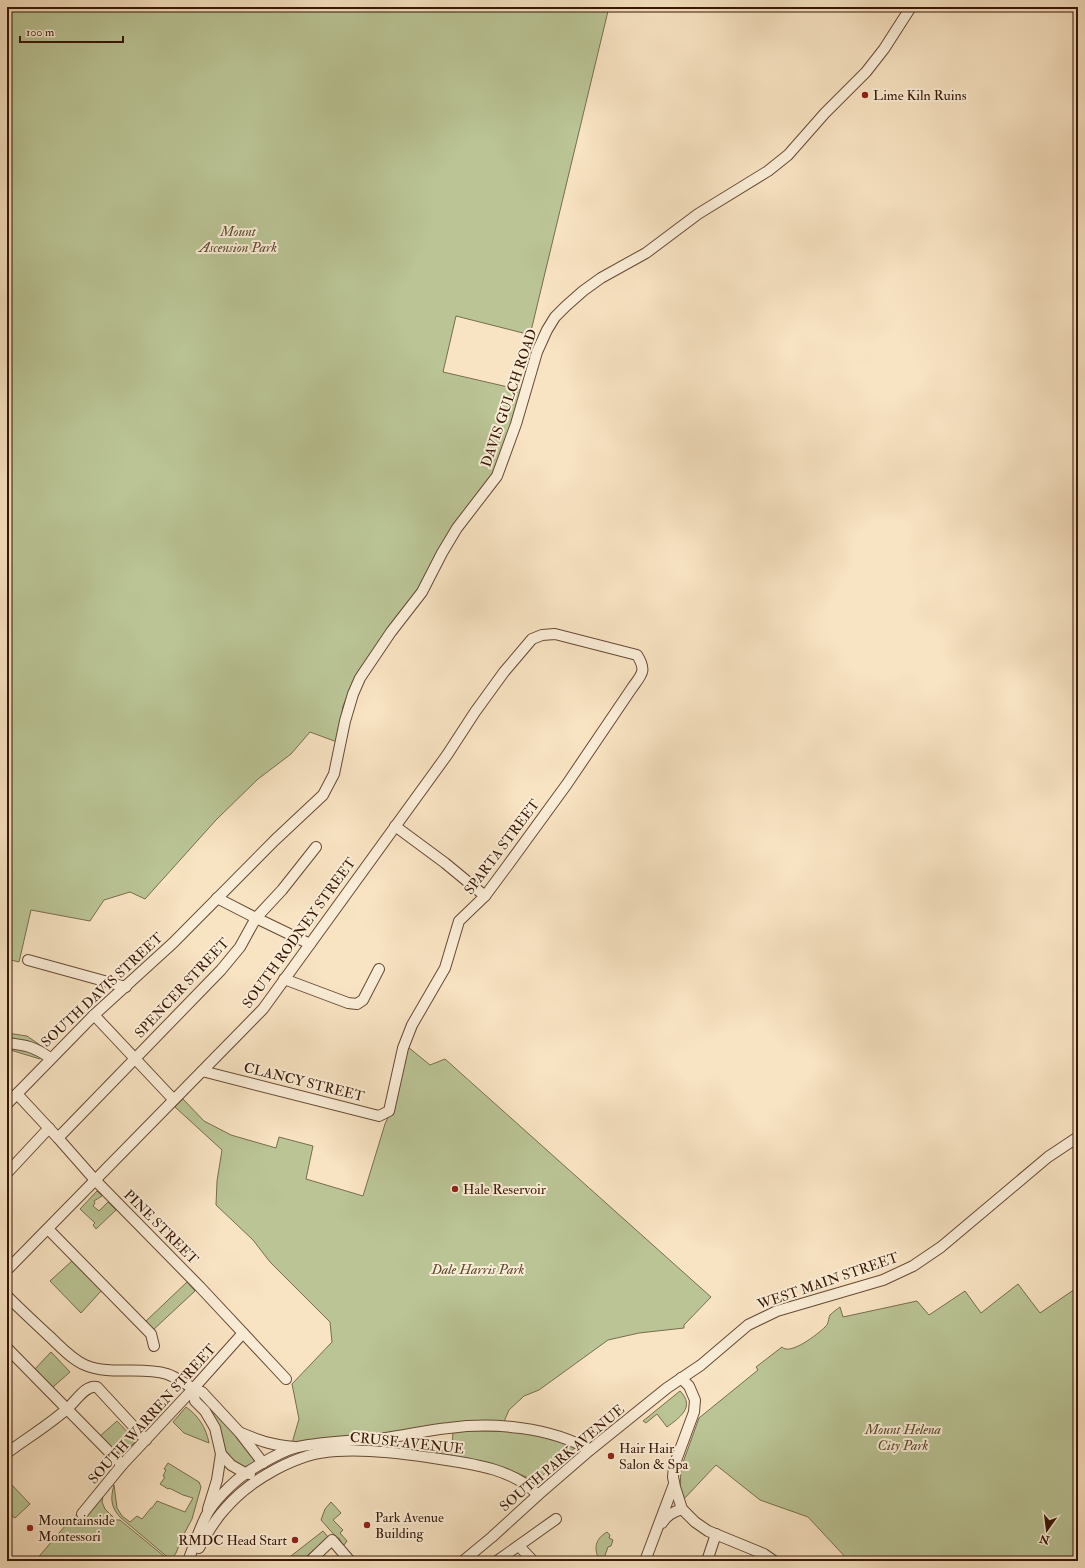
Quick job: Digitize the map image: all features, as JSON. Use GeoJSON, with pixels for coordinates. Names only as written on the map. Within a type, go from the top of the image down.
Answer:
{"type":"FeatureCollection","features":[{"type":"Feature","properties":{"kind":"street","name":"DAVIS GULCH ROAD"},"geometry":{"type":"LineString","coordinates":[[217,898],[286,828],[318,800],[327,789],[336,766],[350,703],[360,678],[391,632],[422,592],[457,528],[497,476],[516,424],[537,352],[555,317],[589,286],[646,253],[698,214],[768,171],[788,155],[825,113],[866,72],[884,49],[911,7]]}},
{"type":"Feature","properties":{"kind":"street","name":"SPARTA STREET"},"geometry":{"type":"LineString","coordinates":[[390,1102],[403,1048],[412,1025],[445,968],[459,921],[485,896],[567,784],[642,673],[643,664],[637,655],[555,634]]}},
{"type":"Feature","properties":{"kind":"street","name":"SOUTH RODNEY STREET"},"geometry":{"type":"LineString","coordinates":[[7,1270],[173,1099],[263,1009],[447,755],[474,712],[504,672],[532,639],[542,635],[555,634]]}},
{"type":"Feature","properties":{"kind":"street"},"geometry":{"type":"LineString","coordinates":[[395,826],[445,863],[485,896]]}},
{"type":"Feature","properties":{"kind":"street","name":"SPENCER STREET"},"geometry":{"type":"LineString","coordinates":[[58,1138],[221,970],[240,947],[256,918],[282,890],[316,847]]}},
{"type":"Feature","properties":{"kind":"street"},"geometry":{"type":"LineString","coordinates":[[217,898],[310,944]]}},
{"type":"Feature","properties":{"kind":"street","name":"SOUTH DAVIS STREET"},"geometry":{"type":"LineString","coordinates":[[7,1104],[50,1058],[94,1015],[173,943],[217,898]]}},
{"type":"Feature","properties":{"kind":"street"},"geometry":{"type":"LineString","coordinates":[[28,960],[126,987]]}},
{"type":"Feature","properties":{"kind":"street"},"geometry":{"type":"LineString","coordinates":[[284,979],[348,1003],[357,1004],[363,1000],[379,969]]}},
{"type":"Feature","properties":{"kind":"street"},"geometry":{"type":"LineString","coordinates":[[94,1015],[173,1099]]}},
{"type":"Feature","properties":{"kind":"street"},"geometry":{"type":"LineString","coordinates":[[7,1043],[24,1045],[39,1050],[50,1058]]}},
{"type":"Feature","properties":{"kind":"street","name":"CLANCY STREET"},"geometry":{"type":"LineString","coordinates":[[202,1071],[379,1116],[389,1111],[390,1102]]}},
{"type":"Feature","properties":{"kind":"street","name":"PINE STREET"},"geometry":{"type":"LineString","coordinates":[[17,1094],[95,1180],[200,1287],[286,1379]]}},
{"type":"Feature","properties":{"kind":"street"},"geometry":{"type":"LineString","coordinates":[[7,1173],[49,1128]]}},
{"type":"Feature","properties":{"kind":"street","name":"WEST MAIN STREET"},"geometry":{"type":"LineString","coordinates":[[682,1378],[701,1365],[748,1326],[767,1315],[883,1280],[913,1266],[940,1247],[1048,1157],[1078,1138]]}},
{"type":"Feature","properties":{"kind":"street"},"geometry":{"type":"LineString","coordinates":[[48,1229],[151,1334],[154,1346]]}},
{"type":"Feature","properties":{"kind":"street"},"geometry":{"type":"LineString","coordinates":[[7,1296],[67,1353],[83,1364],[100,1369],[143,1370],[167,1374],[193,1389],[202,1392],[240,1433],[263,1463],[260,1477],[246,1473],[232,1465],[221,1454]]}},
{"type":"Feature","properties":{"kind":"street","name":"SOUTH WARREN STREET"},"geometry":{"type":"LineString","coordinates":[[82,1514],[122,1465],[243,1333]]}},
{"type":"Feature","properties":{"kind":"street"},"geometry":{"type":"LineString","coordinates":[[7,1348],[68,1408],[122,1465]]}},
{"type":"Feature","properties":{"kind":"street"},"geometry":{"type":"LineString","coordinates":[[682,1378],[689,1386],[695,1400],[694,1412],[674,1466],[674,1483],[677,1497],[682,1509],[695,1522],[716,1534],[764,1554],[774,1561]]}},
{"type":"Feature","properties":{"kind":"street","name":"SOUTH PARK AVENUE"},"geometry":{"type":"LineString","coordinates":[[463,1561],[590,1450],[682,1378]]}},
{"type":"Feature","properties":{"kind":"street"},"geometry":{"type":"LineString","coordinates":[[7,1453],[68,1408],[88,1388],[93,1386],[97,1387],[146,1440]]}},
{"type":"Feature","properties":{"kind":"street"},"geometry":{"type":"LineString","coordinates":[[188,1561],[215,1490],[221,1454],[215,1428],[205,1411],[195,1401],[193,1389]]}},
{"type":"Feature","properties":{"kind":"street","name":"CRUSE AVENUE"},"geometry":{"type":"LineString","coordinates":[[297,1447],[387,1438],[450,1428],[494,1427],[526,1429],[553,1434],[575,1441],[590,1450]]}},
{"type":"Feature","properties":{"kind":"street"},"geometry":{"type":"LineString","coordinates":[[240,1433],[271,1444],[297,1447]]}},
{"type":"Feature","properties":{"kind":"street"},"geometry":{"type":"LineString","coordinates":[[206,1515],[233,1483],[246,1473],[297,1447]]}},
{"type":"Feature","properties":{"kind":"street","name":"CRUSE AVENUE"},"geometry":{"type":"LineString","coordinates":[[191,1561],[224,1509],[241,1493],[260,1477],[302,1458],[318,1453],[337,1451],[379,1452],[469,1464],[511,1475],[528,1485],[538,1495]]}},
{"type":"Feature","properties":{"kind":"street"},"geometry":{"type":"LineString","coordinates":[[645,1561],[674,1483]]}},
{"type":"Feature","properties":{"kind":"street"},"geometry":{"type":"LineString","coordinates":[[658,1528],[674,1511],[682,1509]]}},
{"type":"Feature","properties":{"kind":"street"},"geometry":{"type":"LineString","coordinates":[[497,1561],[556,1520]]}},
{"type":"Feature","properties":{"kind":"street"},"geometry":{"type":"LineString","coordinates":[[707,1561],[716,1534]]}},
{"type":"Feature","properties":{"kind":"street"},"geometry":{"type":"LineString","coordinates":[[310,1561],[332,1540],[350,1561]]}},
{"type":"Feature","properties":{"kind":"street"},"geometry":{"type":"LineString","coordinates":[[519,1546],[532,1561]]}},
{"type":"Feature","properties":{"kind":"green space","name":"Mount Ascension Park"},"geometry":{"type":"Polygon","coordinates":[[[7,7],[609,7],[531,331],[527,334],[456,316],[443,372],[521,390],[505,446],[494,475],[437,553],[417,590],[396,617],[357,673],[343,706],[337,742],[310,732],[291,754],[258,779],[216,820],[145,899],[130,892],[104,900],[90,921],[31,910],[19,962],[7,959],[7,7]]]}},
{"type":"Feature","properties":{"kind":"green space"},"geometry":{"type":"Polygon","coordinates":[[[7,1033],[27,1036],[50,1052],[40,1059],[7,1049],[7,1033]]]}},
{"type":"Feature","properties":{"kind":"green space","name":"Dale Harris Park"},"geometry":{"type":"Polygon","coordinates":[[[408,1047],[430,1065],[445,1059],[711,1297],[684,1325],[684,1328],[639,1333],[608,1340],[539,1390],[524,1396],[509,1410],[503,1424],[412,1430],[292,1443],[299,1419],[292,1384],[332,1342],[330,1322],[270,1262],[253,1240],[216,1205],[217,1181],[222,1150],[175,1107],[183,1099],[204,1121],[231,1135],[276,1148],[279,1137],[313,1146],[306,1179],[363,1196],[385,1124],[391,1111],[408,1047]]]}},
{"type":"Feature","properties":{"kind":"green space"},"geometry":{"type":"Polygon","coordinates":[[[97,1191],[102,1196],[94,1201],[95,1203],[93,1206],[99,1211],[108,1202],[116,1210],[96,1229],[93,1225],[95,1223],[80,1209],[97,1191]]]}},
{"type":"Feature","properties":{"kind":"green space"},"geometry":{"type":"Polygon","coordinates":[[[73,1260],[102,1290],[81,1313],[50,1281],[73,1260]]]}},
{"type":"Feature","properties":{"kind":"green space"},"geometry":{"type":"Polygon","coordinates":[[[187,1282],[195,1291],[153,1330],[145,1322],[187,1282]]]}},
{"type":"Feature","properties":{"kind":"green space","name":"Mount Helena City Park"},"geometry":{"type":"Polygon","coordinates":[[[1018,1284],[1040,1313],[1078,1287],[1078,1561],[849,1561],[808,1517],[760,1500],[716,1465],[683,1500],[680,1490],[681,1468],[699,1418],[758,1370],[756,1367],[782,1347],[791,1349],[804,1343],[816,1334],[826,1326],[830,1315],[840,1307],[843,1317],[917,1301],[929,1315],[965,1291],[981,1313],[1018,1284]]]}},
{"type":"Feature","properties":{"kind":"green space"},"geometry":{"type":"Polygon","coordinates":[[[51,1352],[70,1372],[53,1387],[35,1369],[51,1352]]]}},
{"type":"Feature","properties":{"kind":"green space"},"geometry":{"type":"Polygon","coordinates":[[[680,1391],[685,1397],[686,1402],[686,1407],[681,1416],[667,1427],[657,1414],[646,1423],[643,1421],[680,1391]]]}},
{"type":"Feature","properties":{"kind":"green space"},"geometry":{"type":"Polygon","coordinates":[[[200,1396],[232,1429],[256,1461],[247,1468],[237,1465],[227,1455],[199,1398],[200,1396]]]}},
{"type":"Feature","properties":{"kind":"green space"},"geometry":{"type":"Polygon","coordinates":[[[186,1407],[195,1414],[201,1423],[206,1432],[209,1443],[184,1433],[173,1422],[186,1407]]]}},
{"type":"Feature","properties":{"kind":"green space"},"geometry":{"type":"Polygon","coordinates":[[[117,1421],[136,1441],[121,1457],[100,1436],[117,1421]]]}},
{"type":"Feature","properties":{"kind":"green space"},"geometry":{"type":"Polygon","coordinates":[[[453,1430],[526,1432],[552,1437],[576,1447],[536,1481],[491,1464],[421,1452],[452,1450],[453,1430]]]}},
{"type":"Feature","properties":{"kind":"green space"},"geometry":{"type":"Polygon","coordinates":[[[168,1463],[199,1482],[201,1487],[192,1519],[176,1553],[171,1560],[121,1518],[115,1511],[112,1503],[114,1485],[117,1508],[122,1516],[130,1522],[137,1516],[142,1519],[157,1501],[185,1512],[193,1498],[169,1488],[168,1489],[160,1484],[165,1477],[163,1476],[166,1470],[164,1469],[168,1463]]]}},
{"type":"Feature","properties":{"kind":"green space"},"geometry":{"type":"Polygon","coordinates":[[[9,1482],[30,1504],[15,1518],[9,1514],[7,1515],[7,1484],[9,1482]]]}},
{"type":"Feature","properties":{"kind":"green space"},"geometry":{"type":"Polygon","coordinates":[[[103,1496],[102,1502],[105,1509],[116,1520],[120,1520],[170,1561],[35,1561],[72,1518],[73,1519],[77,1514],[83,1519],[103,1496]]]}},
{"type":"Feature","properties":{"kind":"green space"},"geometry":{"type":"Polygon","coordinates":[[[331,1502],[341,1513],[333,1520],[343,1530],[340,1533],[347,1541],[344,1545],[321,1520],[325,1509],[331,1502]]]}},
{"type":"Feature","properties":{"kind":"green space"},"geometry":{"type":"Polygon","coordinates":[[[323,1531],[328,1537],[302,1561],[295,1561],[291,1556],[323,1531]]]}},
{"type":"Feature","properties":{"kind":"green space"},"geometry":{"type":"Polygon","coordinates":[[[607,1532],[610,1535],[609,1538],[613,1540],[611,1546],[608,1547],[603,1561],[600,1561],[596,1552],[596,1545],[600,1538],[607,1532]]]}},
{"type":"Feature","properties":{"kind":"place","name":"Lime Kiln Ruins"},"geometry":{"type":"Point","coordinates":[865,95]}},
{"type":"Feature","properties":{"kind":"place","name":"Hale Reservoir"},"geometry":{"type":"Point","coordinates":[455,1189]}},
{"type":"Feature","properties":{"kind":"place","name":"Hair Hair Salon & Spa"},"geometry":{"type":"Point","coordinates":[611,1456]}},
{"type":"Feature","properties":{"kind":"place","name":"Park Avenue Building"},"geometry":{"type":"Point","coordinates":[367,1525]}},
{"type":"Feature","properties":{"kind":"place","name":"Mountainside Montessori"},"geometry":{"type":"Point","coordinates":[30,1528]}},
{"type":"Feature","properties":{"kind":"place","name":"RMDC Head Start"},"geometry":{"type":"Point","coordinates":[295,1540]}}]}
